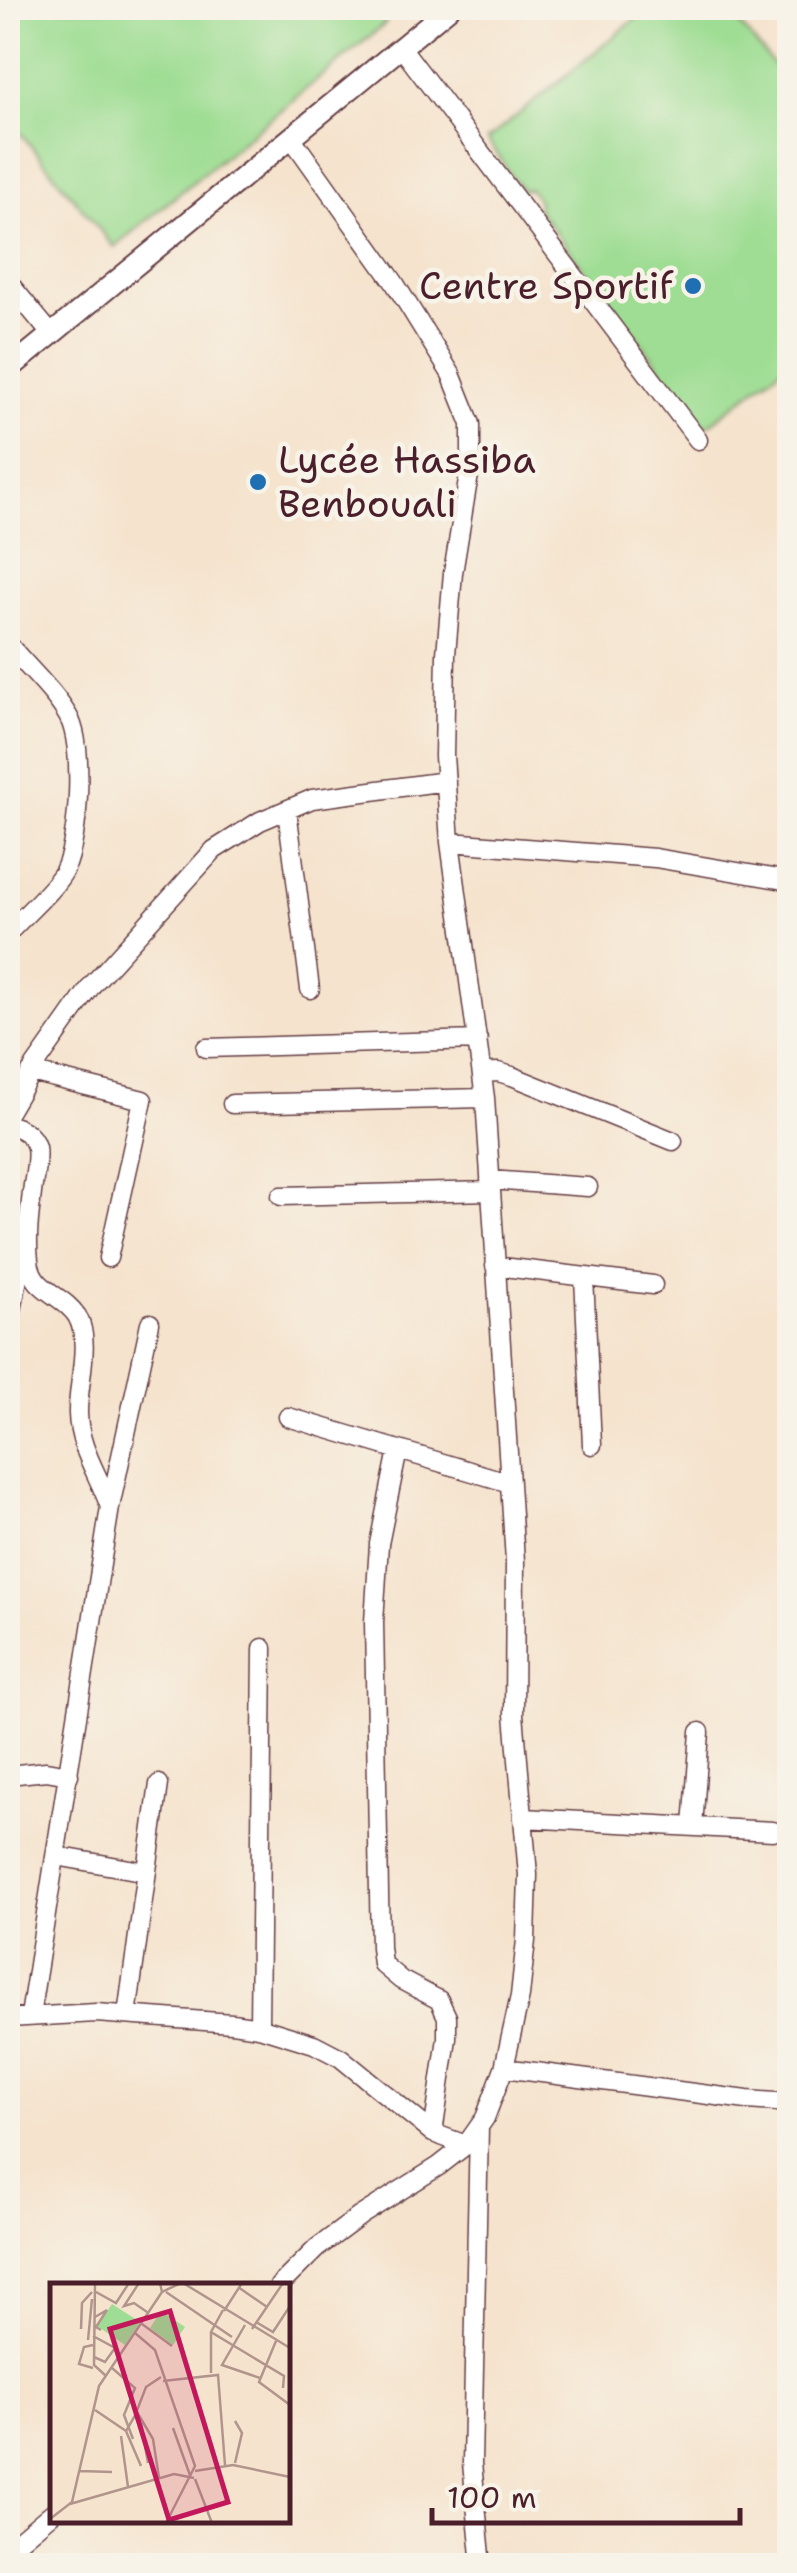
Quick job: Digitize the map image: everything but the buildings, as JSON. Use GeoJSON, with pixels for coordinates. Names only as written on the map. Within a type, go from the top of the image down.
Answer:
{"type":"FeatureCollection","features":[{"type":"Feature","properties":{"kind":"street"},"geometry":{"type":"LineString","coordinates":[[8,370],[449,8]]}},
{"type":"Feature","properties":{"kind":"street"},"geometry":{"type":"LineString","coordinates":[[400,47],[698,440]]}},
{"type":"Feature","properties":{"kind":"street"},"geometry":{"type":"LineString","coordinates":[[282,2283],[318,2248],[360,2216],[439,2166],[466,2144],[485,2118],[504,2068],[520,1996],[528,1875],[514,1714],[515,1561],[485,1098],[450,842],[444,756],[446,654],[453,573],[471,462],[470,424],[451,374],[394,282],[291,137]]}},
{"type":"Feature","properties":{"kind":"street"},"geometry":{"type":"LineString","coordinates":[[8,282],[51,334]]}},
{"type":"Feature","properties":{"kind":"street"},"geometry":{"type":"LineString","coordinates":[[8,644],[70,718],[76,737],[78,819],[64,873],[8,933]]}},
{"type":"Feature","properties":{"kind":"street"},"geometry":{"type":"LineString","coordinates":[[8,1112],[92,985],[214,850],[260,821],[312,799],[446,781]]}},
{"type":"Feature","properties":{"kind":"street"},"geometry":{"type":"LineString","coordinates":[[287,810],[310,989]]}},
{"type":"Feature","properties":{"kind":"street"},"geometry":{"type":"LineString","coordinates":[[450,842],[655,858],[790,881]]}},
{"type":"Feature","properties":{"kind":"street"},"geometry":{"type":"LineString","coordinates":[[206,1048],[478,1040]]}},
{"type":"Feature","properties":{"kind":"street"},"geometry":{"type":"LineString","coordinates":[[31,1072],[144,1100],[108,1258]]}},
{"type":"Feature","properties":{"kind":"street"},"geometry":{"type":"LineString","coordinates":[[482,1073],[512,1076],[673,1141]]}},
{"type":"Feature","properties":{"kind":"street"},"geometry":{"type":"LineString","coordinates":[[232,1104],[485,1098]]}},
{"type":"Feature","properties":{"kind":"street"},"geometry":{"type":"LineString","coordinates":[[8,1125],[26,1132],[36,1144],[28,1231],[8,1332]]}},
{"type":"Feature","properties":{"kind":"street"},"geometry":{"type":"LineString","coordinates":[[281,1196],[490,1186],[588,1187]]}},
{"type":"Feature","properties":{"kind":"street"},"geometry":{"type":"LineString","coordinates":[[28,1231],[29,1265],[36,1282],[75,1313],[82,1329],[80,1436],[110,1507]]}},
{"type":"Feature","properties":{"kind":"street"},"geometry":{"type":"LineString","coordinates":[[495,1266],[653,1285]]}},
{"type":"Feature","properties":{"kind":"street"},"geometry":{"type":"LineString","coordinates":[[584,1277],[592,1445]]}},
{"type":"Feature","properties":{"kind":"street"},"geometry":{"type":"LineString","coordinates":[[30,2016],[110,1507],[150,1323]]}},
{"type":"Feature","properties":{"kind":"street"},"geometry":{"type":"LineString","coordinates":[[288,1417],[510,1483]]}},
{"type":"Feature","properties":{"kind":"street"},"geometry":{"type":"LineString","coordinates":[[398,1450],[379,1544],[374,1622],[380,1947],[382,1964],[401,1980],[440,2000],[448,2016],[433,2133]]}},
{"type":"Feature","properties":{"kind":"street"},"geometry":{"type":"LineString","coordinates":[[259,2027],[263,1648]]}},
{"type":"Feature","properties":{"kind":"street"},"geometry":{"type":"LineString","coordinates":[[693,1827],[700,1732]]}},
{"type":"Feature","properties":{"kind":"street"},"geometry":{"type":"LineString","coordinates":[[8,1775],[46,1771],[69,1775]]}},
{"type":"Feature","properties":{"kind":"street"},"geometry":{"type":"LineString","coordinates":[[128,2015],[159,1784]]}},
{"type":"Feature","properties":{"kind":"street"},"geometry":{"type":"LineString","coordinates":[[523,1818],[773,1832]]}},
{"type":"Feature","properties":{"kind":"street"},"geometry":{"type":"LineString","coordinates":[[56,1856],[147,1872]]}},
{"type":"Feature","properties":{"kind":"street"},"geometry":{"type":"LineString","coordinates":[[8,2018],[96,2013],[259,2027],[314,2044],[340,2058],[433,2133],[466,2144]]}},
{"type":"Feature","properties":{"kind":"street"},"geometry":{"type":"LineString","coordinates":[[504,2068],[790,2103]]}},
{"type":"Feature","properties":{"kind":"street"},"geometry":{"type":"LineString","coordinates":[[480,2126],[472,2463],[482,2566]]}},
{"type":"Feature","properties":{"kind":"street"},"geometry":{"type":"LineString","coordinates":[[8,2550],[50,2515]]}},
{"type":"Feature","properties":{"kind":"green space"},"geometry":{"type":"Polygon","coordinates":[[[8,8],[373,8],[386,23],[114,247],[8,118],[8,8]]]}},
{"type":"Feature","properties":{"kind":"green space","name":"Centre Sportif"},"geometry":{"type":"Polygon","coordinates":[[[649,8],[726,8],[789,83],[789,362],[706,427],[538,210],[530,189],[522,190],[487,140],[649,8]]]}},
{"type":"Feature","properties":{"kind":"place","name":"Centre Sportif"},"geometry":{"type":"Point","coordinates":[693,286]}},
{"type":"Feature","properties":{"kind":"place","name":"Lycée Hassiba Benbouali"},"geometry":{"type":"Point","coordinates":[258,482]}}]}
